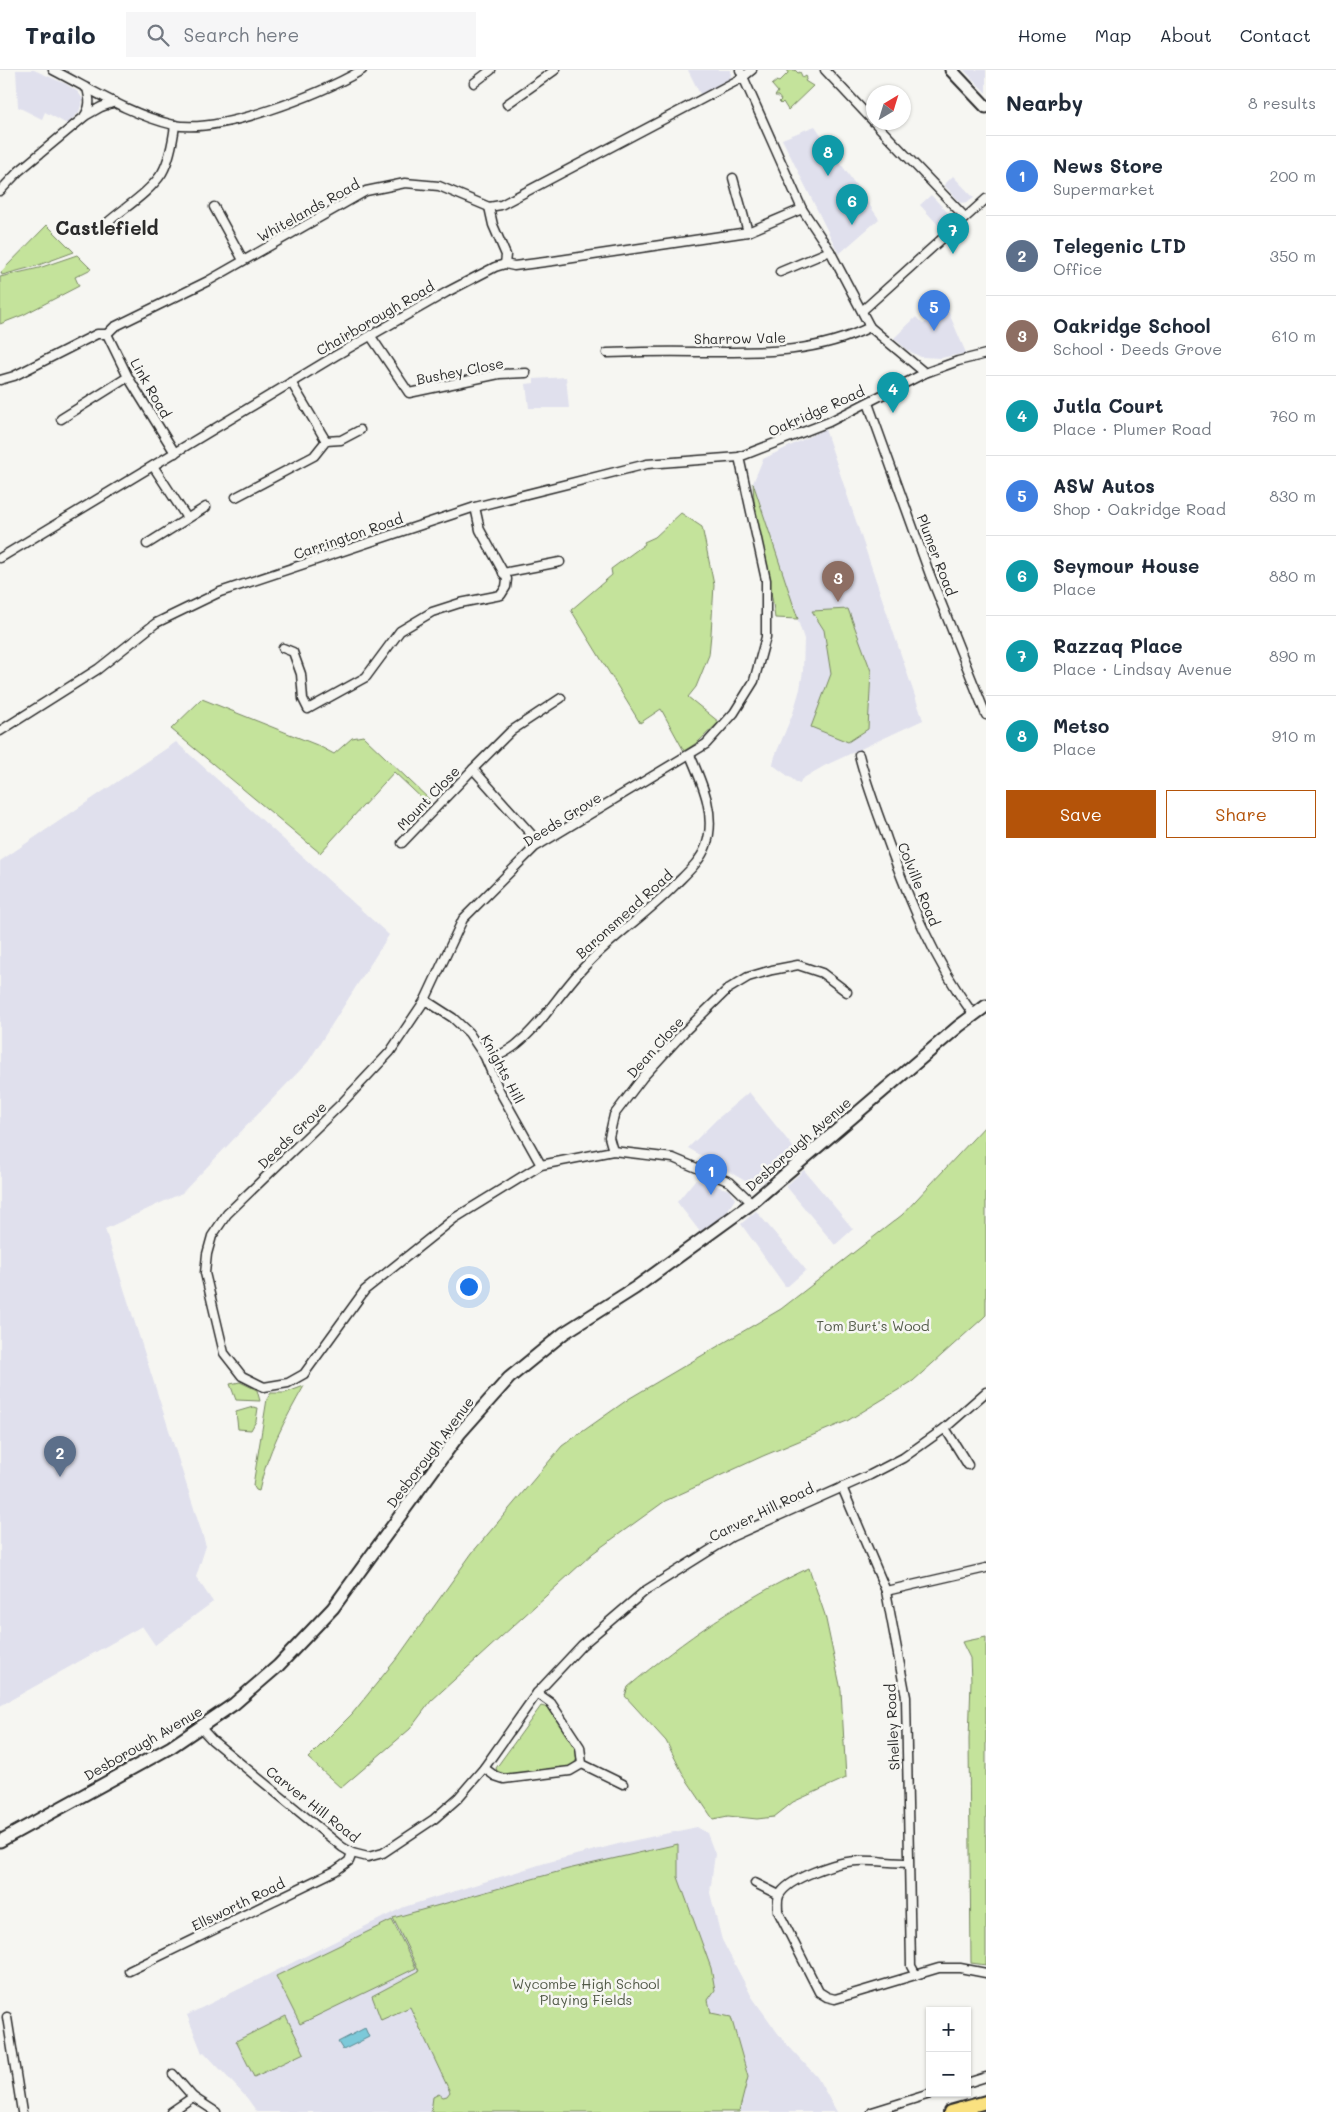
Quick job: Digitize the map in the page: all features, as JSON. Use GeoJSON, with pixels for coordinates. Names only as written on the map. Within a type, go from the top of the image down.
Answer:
{"type":"FeatureCollection","features":[{"type":"Feature","properties":{"kind":"main road"},"geometry":{"type":"LineString","coordinates":[[950,2112],[986,2102]]}},
{"type":"Feature","properties":{"kind":"street"},"geometry":{"type":"LineString","coordinates":[[53,70],[140,115],[175,125],[198,127],[225,123],[294,102],[362,70]]}},
{"type":"Feature","properties":{"kind":"street"},"geometry":{"type":"LineString","coordinates":[[474,83],[491,70]]}},
{"type":"Feature","properties":{"kind":"street"},"geometry":{"type":"LineString","coordinates":[[507,104],[556,70]]}},
{"type":"Feature","properties":{"kind":"street"},"geometry":{"type":"LineString","coordinates":[[504,264],[506,256],[493,225],[489,207],[501,205],[741,74],[752,70]]}},
{"type":"Feature","properties":{"kind":"street"},"geometry":{"type":"LineString","coordinates":[[825,70],[866,114]]}},
{"type":"Feature","properties":{"kind":"street"},"geometry":{"type":"LineString","coordinates":[[951,70],[986,107]]}},
{"type":"Feature","properties":{"kind":"street"},"geometry":{"type":"LineString","coordinates":[[741,74],[802,209],[830,251],[870,327],[925,373]]}},
{"type":"Feature","properties":{"kind":"street"},"geometry":{"type":"LineString","coordinates":[[84,117],[90,108],[87,88]]}},
{"type":"Feature","properties":{"kind":"street"},"geometry":{"type":"LineString","coordinates":[[0,191],[19,171],[84,117],[101,107],[115,102]]}},
{"type":"Feature","properties":{"kind":"street"},"geometry":{"type":"LineString","coordinates":[[107,223],[147,189],[162,173],[171,148],[175,125]]}},
{"type":"Feature","properties":{"kind":"street"},"geometry":{"type":"LineString","coordinates":[[882,130],[965,217]]}},
{"type":"Feature","properties":{"kind":"street"},"geometry":{"type":"LineString","coordinates":[[733,178],[748,232]]}},
{"type":"Feature","properties":{"kind":"street","name":"Whitelands Road"},"geometry":{"type":"LineString","coordinates":[[0,380],[14,376],[97,334],[107,334],[114,327],[208,281],[366,191],[405,183],[439,186],[489,207]]}},
{"type":"Feature","properties":{"kind":"street"},"geometry":{"type":"LineString","coordinates":[[862,311],[965,217],[985,203]]}},
{"type":"Feature","properties":{"kind":"street"},"geometry":{"type":"LineString","coordinates":[[214,207],[243,260]]}},
{"type":"Feature","properties":{"kind":"street","name":"Chairborough Road"},"geometry":{"type":"LineString","coordinates":[[0,558],[370,335],[495,267],[504,264],[514,266],[553,261],[748,232],[802,209]]}},
{"type":"Feature","properties":{"kind":"street"},"geometry":{"type":"LineString","coordinates":[[780,272],[830,251]]}},
{"type":"Feature","properties":{"kind":"street","name":"Sharrow Vale"},"geometry":{"type":"LineString","coordinates":[[607,353],[778,352],[810,348],[841,340],[870,327]]}},
{"type":"Feature","properties":{"kind":"street","name":"Link Road"},"geometry":{"type":"LineString","coordinates":[[107,334],[128,377],[175,453]]}},
{"type":"Feature","properties":{"kind":"street","name":"Bushey Close"},"geometry":{"type":"LineString","coordinates":[[370,335],[409,393],[499,374],[526,373]]}},
{"type":"Feature","properties":{"kind":"street","name":"Oakridge Road"},"geometry":{"type":"LineString","coordinates":[[740,457],[830,422],[925,373],[958,361],[986,354]]}},
{"type":"Feature","properties":{"kind":"street"},"geometry":{"type":"LineString","coordinates":[[61,419],[128,377]]}},
{"type":"Feature","properties":{"kind":"street"},"geometry":{"type":"LineString","coordinates":[[291,382],[326,441]]}},
{"type":"Feature","properties":{"kind":"street","name":"Plumer Road"},"geometry":{"type":"LineString","coordinates":[[868,403],[930,575],[986,715]]}},
{"type":"Feature","properties":{"kind":"street"},"geometry":{"type":"LineString","coordinates":[[236,497],[314,456],[326,441],[341,440],[360,430]]}},
{"type":"Feature","properties":{"kind":"street","name":"Carrington Road"},"geometry":{"type":"LineString","coordinates":[[0,731],[98,669],[156,623],[220,592],[475,507],[647,464],[740,457]]}},
{"type":"Feature","properties":{"kind":"street","name":"Deeds Grove"},"geometry":{"type":"LineString","coordinates":[[740,457],[766,580],[766,637],[754,681],[734,713],[706,744],[690,755],[540,844],[463,919],[425,1000],[390,1052],[342,1104],[227,1214],[212,1236],[205,1272],[224,1353],[242,1376],[264,1387],[288,1383],[304,1374],[365,1290],[455,1218],[541,1165],[613,1151],[673,1158],[730,1182],[752,1203]]}},
{"type":"Feature","properties":{"kind":"street"},"geometry":{"type":"LineString","coordinates":[[154,466],[187,518]]}},
{"type":"Feature","properties":{"kind":"street"},"geometry":{"type":"LineString","coordinates":[[147,544],[206,507]]}},
{"type":"Feature","properties":{"kind":"street"},"geometry":{"type":"LineString","coordinates":[[283,648],[293,652],[301,674],[303,699],[308,709],[366,677],[400,630],[432,612],[460,603],[501,595],[506,587],[507,578],[480,530],[475,507]]}},
{"type":"Feature","properties":{"kind":"street"},"geometry":{"type":"LineString","coordinates":[[503,573],[560,562]]}},
{"type":"Feature","properties":{"kind":"street","name":"Mount Close"},"geometry":{"type":"LineString","coordinates":[[402,844],[511,731],[561,698]]}},
{"type":"Feature","properties":{"kind":"street","name":"Baronsmead Road"},"geometry":{"type":"LineString","coordinates":[[487,1061],[516,1045],[535,1026],[576,975],[596,954],[674,886],[696,863],[706,847],[708,806],[704,786],[690,755]]}},
{"type":"Feature","properties":{"kind":"street","name":"Colville Road"},"geometry":{"type":"LineString","coordinates":[[859,755],[866,781],[907,896],[931,946],[973,1014]]}},
{"type":"Feature","properties":{"kind":"street","name":"Mount Close"},"geometry":{"type":"LineString","coordinates":[[473,770],[540,844]]}},
{"type":"Feature","properties":{"kind":"street","name":"Dean Close"},"geometry":{"type":"LineString","coordinates":[[613,1151],[609,1137],[614,1115],[643,1077],[685,1030],[728,989],[748,977],[798,965],[822,973],[847,992]]}},
{"type":"Feature","properties":{"kind":"street","name":"Knights Hill"},"geometry":{"type":"LineString","coordinates":[[425,1000],[454,1018],[469,1033],[487,1061],[499,1090],[541,1165]]}},
{"type":"Feature","properties":{"kind":"street","name":"Desborough Avenue"},"geometry":{"type":"LineString","coordinates":[[0,1841],[171,1747],[234,1704],[278,1666],[333,1608],[460,1433],[509,1378],[564,1333],[635,1288],[752,1203],[973,1014],[986,1006]]}},
{"type":"Feature","properties":{"kind":"street","name":"Carver Hill Road"},"geometry":{"type":"LineString","coordinates":[[201,1728],[219,1746],[342,1847],[352,1853],[368,1857],[383,1853],[434,1819],[458,1798],[484,1768],[537,1694],[582,1645],[645,1591],[731,1536],[870,1475],[902,1458],[945,1428],[986,1392]]}},
{"type":"Feature","properties":{"kind":"street"},"geometry":{"type":"LineString","coordinates":[[945,1428],[968,1465]]}},
{"type":"Feature","properties":{"kind":"street","name":"Shelley Road"},"geometry":{"type":"LineString","coordinates":[[842,1487],[886,1591],[906,1697],[911,1966],[916,1975]]}},
{"type":"Feature","properties":{"kind":"street"},"geometry":{"type":"LineString","coordinates":[[886,1591],[986,1568]]}},
{"type":"Feature","properties":{"kind":"street"},"geometry":{"type":"LineString","coordinates":[[537,1694],[551,1703],[580,1747],[582,1764]]}},
{"type":"Feature","properties":{"kind":"street"},"geometry":{"type":"LineString","coordinates":[[484,1768],[495,1776],[504,1779],[570,1771],[582,1764]]}},
{"type":"Feature","properties":{"kind":"street"},"geometry":{"type":"LineString","coordinates":[[582,1764],[622,1784]]}},
{"type":"Feature","properties":{"kind":"street","name":"Ellsworth Road"},"geometry":{"type":"LineString","coordinates":[[129,1971],[335,1871],[349,1861],[352,1853]]}},
{"type":"Feature","properties":{"kind":"street"},"geometry":{"type":"LineString","coordinates":[[908,1864],[857,1861],[828,1866],[804,1876],[779,1895],[778,1911],[816,1986],[823,1996],[835,1999],[939,1968],[960,1968],[986,1973]]}},
{"type":"Feature","properties":{"kind":"street"},"geometry":{"type":"LineString","coordinates":[[755,1883],[779,1895]]}},
{"type":"Feature","properties":{"kind":"street"},"geometry":{"type":"LineString","coordinates":[[7,2017],[22,2112]]}},
{"type":"Feature","properties":{"kind":"street"},"geometry":{"type":"LineString","coordinates":[[174,2074],[193,2097],[216,2112]]}},
{"type":"Feature","properties":{"kind":"street"},"geometry":{"type":"LineString","coordinates":[[971,2082],[986,2077]]}},
{"type":"Feature","properties":{"kind":"street"},"geometry":{"type":"LineString","coordinates":[[872,2112],[926,2095]]}},
{"type":"Feature","properties":{"kind":"street"},"geometry":{"type":"LineString","coordinates":[[171,2112],[193,2097]]}},
{"type":"Feature","properties":{"kind":"shaded area"},"geometry":{"type":"Polygon","coordinates":[[[16,70],[34,70],[66,84],[78,92],[83,99],[79,112],[67,124],[45,112],[42,119],[18,107],[16,70]]]}},
{"type":"Feature","properties":{"kind":"shaded area"},"geometry":{"type":"Polygon","coordinates":[[[688,70],[731,70],[730,80],[700,94],[688,70]]]}},
{"type":"Feature","properties":{"kind":"shaded area"},"geometry":{"type":"Polygon","coordinates":[[[964,70],[986,70],[986,93],[964,70]]]}},
{"type":"Feature","properties":{"kind":"shaded area"},"geometry":{"type":"Polygon","coordinates":[[[815,126],[879,219],[839,254],[782,139],[815,126]]]}},
{"type":"Feature","properties":{"kind":"shaded area"},"geometry":{"type":"Polygon","coordinates":[[[953,176],[974,198],[968,202],[961,203],[944,185],[953,176]]]}},
{"type":"Feature","properties":{"kind":"shaded area"},"geometry":{"type":"Polygon","coordinates":[[[931,195],[952,217],[941,228],[920,205],[931,195]]]}},
{"type":"Feature","properties":{"kind":"shaded area"},"geometry":{"type":"Polygon","coordinates":[[[948,311],[966,353],[941,358],[921,357],[907,350],[894,338],[916,317],[923,324],[948,311]]]}},
{"type":"Feature","properties":{"kind":"shaded area"},"geometry":{"type":"Polygon","coordinates":[[[566,377],[569,408],[529,408],[526,384],[534,383],[534,379],[566,377]]]}},
{"type":"Feature","properties":{"kind":"shaded area"},"geometry":{"type":"Polygon","coordinates":[[[825,429],[923,720],[824,766],[802,779],[799,784],[773,765],[800,689],[803,671],[804,639],[753,483],[763,459],[825,429]]]}},
{"type":"Feature","properties":{"kind":"shaded area"},"geometry":{"type":"Polygon","coordinates":[[[176,742],[389,935],[308,1062],[182,1193],[105,1229],[206,1546],[196,1577],[213,1602],[155,1645],[142,1626],[0,1706],[0,861],[176,742]]]}},
{"type":"Feature","properties":{"kind":"shaded area"},"geometry":{"type":"Polygon","coordinates":[[[749,1092],[797,1152],[760,1185],[747,1182],[688,1148],[716,1120],[749,1092]]]}},
{"type":"Feature","properties":{"kind":"shaded area"},"geometry":{"type":"Polygon","coordinates":[[[804,1170],[853,1229],[835,1245],[786,1186],[804,1170]]]}},
{"type":"Feature","properties":{"kind":"shaded area"},"geometry":{"type":"Polygon","coordinates":[[[695,1180],[730,1190],[735,1199],[726,1213],[701,1233],[677,1202],[695,1180]]]}},
{"type":"Feature","properties":{"kind":"shaded area"},"geometry":{"type":"Polygon","coordinates":[[[756,1211],[806,1270],[788,1286],[785,1286],[741,1224],[756,1211]]]}},
{"type":"Feature","properties":{"kind":"shaded area","name":"Wycombe High School Playing Fields"},"geometry":{"type":"Polygon","coordinates":[[[697,1827],[707,1833],[715,1854],[710,1893],[722,1940],[752,1997],[782,2039],[817,2077],[837,2112],[257,2112],[247,2098],[204,2052],[202,2053],[187,2015],[404,1907],[545,1863],[622,1843],[697,1827]]]}},
{"type":"Feature","properties":{"kind":"green space"},"geometry":{"type":"Polygon","coordinates":[[[788,70],[800,72],[803,78],[806,76],[805,81],[813,86],[788,110],[783,102],[781,104],[779,102],[781,100],[778,96],[775,96],[778,92],[772,85],[777,81],[779,82],[788,73],[788,70]]]}},
{"type":"Feature","properties":{"kind":"green space"},"geometry":{"type":"Polygon","coordinates":[[[47,225],[74,252],[36,266],[2,275],[1,272],[47,225]]]}},
{"type":"Feature","properties":{"kind":"green space"},"geometry":{"type":"Polygon","coordinates":[[[77,255],[91,269],[75,277],[79,286],[23,315],[0,324],[0,277],[39,268],[77,255]]]}},
{"type":"Feature","properties":{"kind":"green space"},"geometry":{"type":"Polygon","coordinates":[[[753,483],[798,619],[775,618],[756,517],[753,483]]]}},
{"type":"Feature","properties":{"kind":"green space"},"geometry":{"type":"Polygon","coordinates":[[[681,513],[702,527],[714,585],[709,655],[696,687],[688,697],[719,722],[698,742],[684,751],[661,709],[640,723],[571,610],[612,575],[611,569],[645,544],[644,542],[655,537],[681,513]]]}},
{"type":"Feature","properties":{"kind":"green space"},"geometry":{"type":"Polygon","coordinates":[[[848,609],[871,671],[868,729],[848,742],[811,727],[831,674],[824,630],[812,611],[848,609]]]}},
{"type":"Feature","properties":{"kind":"green space"},"geometry":{"type":"Polygon","coordinates":[[[202,699],[317,745],[334,754],[352,738],[363,736],[431,801],[428,804],[394,772],[320,853],[171,729],[202,699]]]}},
{"type":"Feature","properties":{"kind":"green space","name":"Tom Burt's Wood"},"geometry":{"type":"Polygon","coordinates":[[[986,1125],[986,1315],[982,1319],[913,1381],[847,1421],[763,1456],[665,1501],[593,1553],[431,1701],[410,1729],[341,1788],[308,1758],[352,1714],[398,1657],[472,1553],[562,1446],[630,1398],[781,1309],[902,1215],[986,1125]]]}},
{"type":"Feature","properties":{"kind":"green space"},"geometry":{"type":"Polygon","coordinates":[[[240,1382],[257,1390],[260,1401],[236,1400],[230,1384],[240,1382]]]}},
{"type":"Feature","properties":{"kind":"green space"},"geometry":{"type":"Polygon","coordinates":[[[304,1386],[272,1450],[259,1491],[256,1490],[253,1485],[267,1399],[271,1393],[285,1393],[304,1386]]]}},
{"type":"Feature","properties":{"kind":"green space"},"geometry":{"type":"Polygon","coordinates":[[[253,1407],[258,1408],[256,1421],[251,1430],[238,1429],[236,1412],[253,1407]]]}},
{"type":"Feature","properties":{"kind":"green space"},"geometry":{"type":"Polygon","coordinates":[[[809,1568],[825,1615],[841,1690],[846,1778],[793,1802],[774,1817],[757,1819],[728,1816],[713,1819],[684,1776],[666,1741],[625,1696],[628,1687],[714,1622],[760,1593],[809,1568]]]}},
{"type":"Feature","properties":{"kind":"green space"},"geometry":{"type":"Polygon","coordinates":[[[986,1637],[986,1965],[971,1963],[969,1739],[971,1681],[970,1658],[962,1642],[986,1637]]]}},
{"type":"Feature","properties":{"kind":"green space"},"geometry":{"type":"Polygon","coordinates":[[[541,1706],[552,1709],[578,1747],[576,1760],[568,1769],[505,1776],[497,1771],[496,1768],[541,1706]]]}},
{"type":"Feature","properties":{"kind":"green space","name":"Wycombe High School Playing Fields"},"geometry":{"type":"Polygon","coordinates":[[[678,1844],[678,1877],[711,1968],[715,1990],[708,2000],[711,2013],[731,2017],[748,2077],[739,2112],[431,2112],[433,2097],[439,2094],[443,2097],[447,2096],[450,2092],[410,2007],[381,2020],[372,1996],[419,1971],[393,1918],[568,1869],[678,1844]]]}},
{"type":"Feature","properties":{"kind":"green space"},"geometry":{"type":"Polygon","coordinates":[[[392,1920],[416,1968],[300,2024],[276,1976],[392,1920]]]}},
{"type":"Feature","properties":{"kind":"green space"},"geometry":{"type":"Polygon","coordinates":[[[286,2016],[304,2053],[254,2077],[236,2041],[286,2016]]]}},
{"type":"Feature","properties":{"kind":"water"},"geometry":{"type":"Polygon","coordinates":[[[365,2028],[369,2037],[343,2050],[338,2042],[365,2028]]]}},
{"type":"Feature","properties":{"kind":"place","name":"Metso"},"geometry":{"type":"Point","coordinates":[828,176]}},
{"type":"Feature","properties":{"kind":"place","name":"Seymour House"},"geometry":{"type":"Point","coordinates":[852,225]}},
{"type":"Feature","properties":{"kind":"place","name":"Razzaq Place"},"geometry":{"type":"Point","coordinates":[953,254]}},
{"type":"Feature","properties":{"kind":"place","name":"ASW Autos"},"geometry":{"type":"Point","coordinates":[934,331]}},
{"type":"Feature","properties":{"kind":"place","name":"Jutla Court"},"geometry":{"type":"Point","coordinates":[893,413]}},
{"type":"Feature","properties":{"kind":"place","name":"Oakridge School"},"geometry":{"type":"Point","coordinates":[838,602]}},
{"type":"Feature","properties":{"kind":"place","name":"News Store"},"geometry":{"type":"Point","coordinates":[711,1195]}},
{"type":"Feature","properties":{"kind":"place","name":"Telegenic LTD"},"geometry":{"type":"Point","coordinates":[60,1477]}},
{"type":"Feature","properties":{"kind":"district","name":"Castlefield"},"geometry":{"type":"Point","coordinates":[107,227]}}]}
